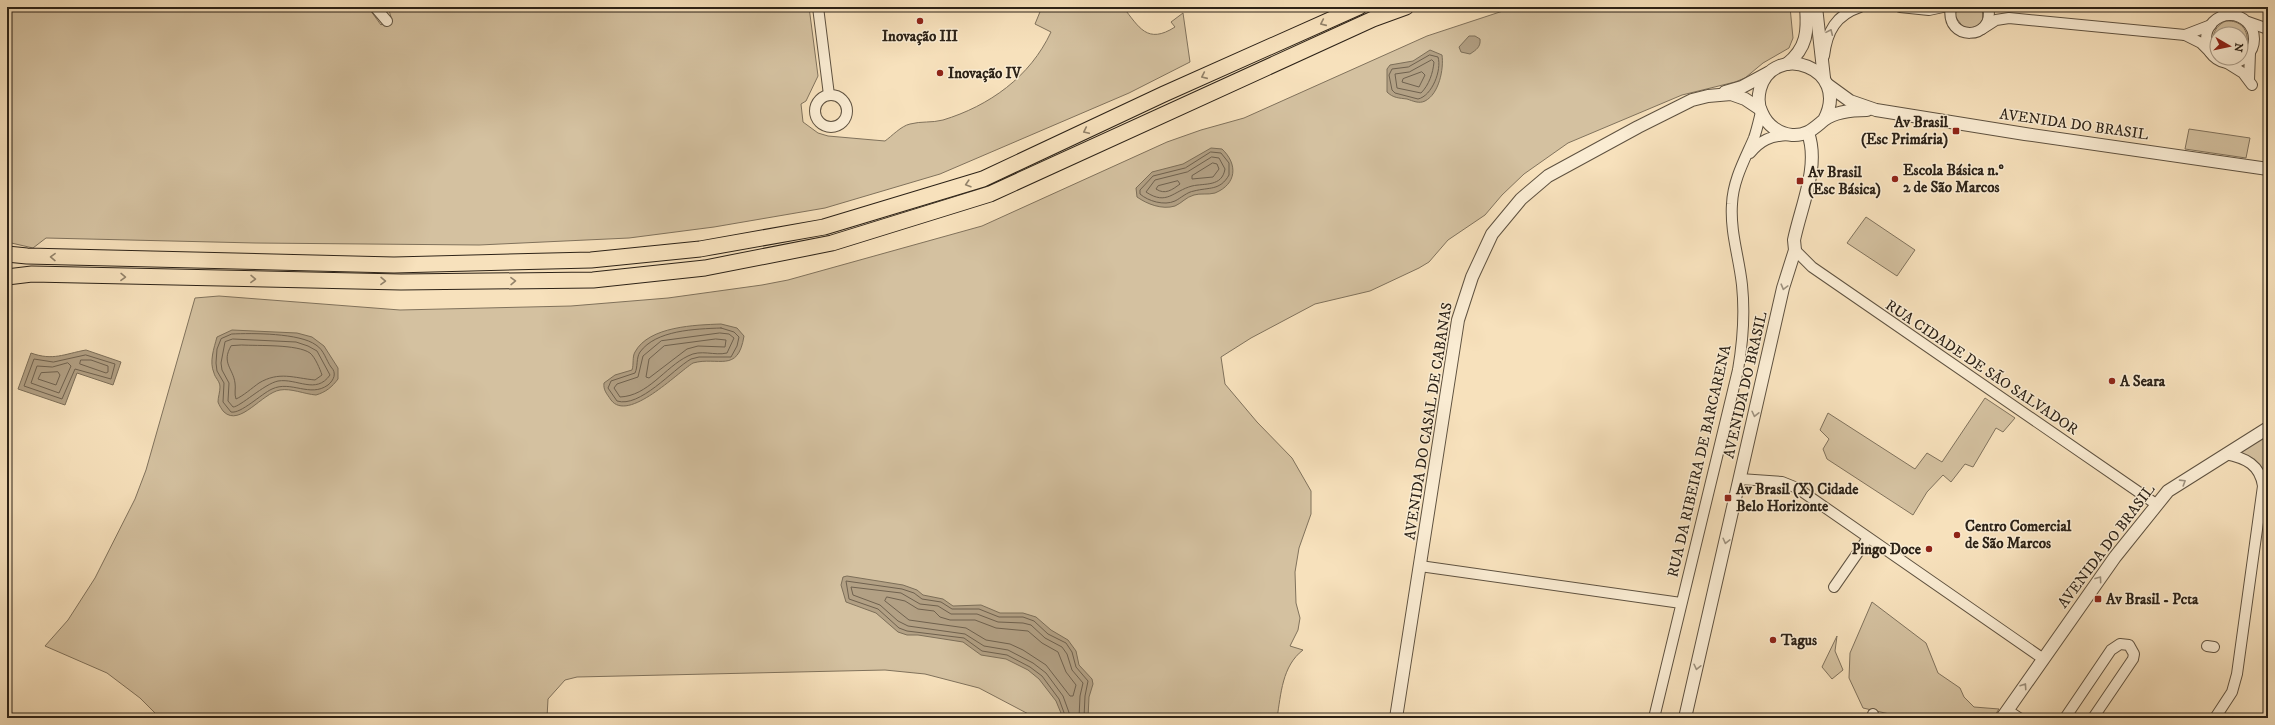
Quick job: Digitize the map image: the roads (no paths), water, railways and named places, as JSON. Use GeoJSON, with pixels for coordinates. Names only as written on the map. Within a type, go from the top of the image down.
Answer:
{"type":"FeatureCollection","features":[{"type":"Feature","properties":{"kind":"main road"},"geometry":{"type":"LineString","coordinates":[[7,254],[27,256],[394,265],[591,260],[700,249],[824,227],[983,179],[1157,97],[1359,7]]}},
{"type":"Feature","properties":{"kind":"main road"},"geometry":{"type":"LineString","coordinates":[[7,277],[32,274],[401,282],[592,280],[705,268],[832,243],[990,194],[1373,19],[1406,7]]}},
{"type":"Feature","properties":{"kind":"street"},"geometry":{"type":"LineString","coordinates":[[375,7],[387,21]]}},
{"type":"Feature","properties":{"kind":"street"},"geometry":{"type":"LineString","coordinates":[[818,7],[829,95]]}},
{"type":"Feature","properties":{"kind":"street"},"geometry":{"type":"LineString","coordinates":[[1806,7],[1808,29],[1806,41],[1796,57],[1787,64],[1774,70],[1761,87],[1761,110],[1770,125],[1783,133],[1791,135],[1808,133]]}},
{"type":"Feature","properties":{"kind":"street"},"geometry":{"type":"LineString","coordinates":[[1816,7],[1825,78],[1830,103],[1824,120]]}},
{"type":"Feature","properties":{"kind":"street"},"geometry":{"type":"LineString","coordinates":[[1825,78],[1826,44],[1834,24],[1843,14],[1860,7]]}},
{"type":"Feature","properties":{"kind":"street"},"geometry":{"type":"LineString","coordinates":[[1900,7],[1929,10],[1943,7]]}},
{"type":"Feature","properties":{"kind":"street"},"geometry":{"type":"LineString","coordinates":[[1950,7],[1950,17],[1954,26]]}},
{"type":"Feature","properties":{"kind":"street"},"geometry":{"type":"LineString","coordinates":[[1982,29],[1988,21],[1990,7],[2009,18]]}},
{"type":"Feature","properties":{"kind":"street"},"geometry":{"type":"LineString","coordinates":[[2211,26],[2222,7]]}},
{"type":"Feature","properties":{"kind":"street"},"geometry":{"type":"LineString","coordinates":[[2232,7],[2252,30],[2251,82],[2233,66]]}},
{"type":"Feature","properties":{"kind":"street"},"geometry":{"type":"LineString","coordinates":[[1929,10],[1968,33],[1982,29],[1996,20],[2009,18],[2185,35],[2201,44],[2209,51]]}},
{"type":"Feature","properties":{"kind":"street"},"geometry":{"type":"LineString","coordinates":[[2185,35],[2230,15],[2268,29]]}},
{"type":"Feature","properties":{"kind":"street"},"geometry":{"type":"LineString","coordinates":[[2209,31],[2207,36],[2209,44]]}},
{"type":"Feature","properties":{"kind":"street"},"geometry":{"type":"LineString","coordinates":[[2249,51],[2268,33]]}},
{"type":"Feature","properties":{"kind":"street"},"geometry":{"type":"LineString","coordinates":[[1787,64],[1797,63],[1808,66],[1825,78]]}},
{"type":"Feature","properties":{"kind":"street","name":"AVENIDA DO CASAL DE CABANAS"},"geometry":{"type":"LineString","coordinates":[[1396,718],[1458,320],[1472,277],[1492,234],[1521,199],[1560,168],[1687,102],[1742,87],[1774,70]]}},
{"type":"Feature","properties":{"kind":"street","name":"AVENIDA DO BRASIL"},"geometry":{"type":"LineString","coordinates":[[1825,78],[1850,101],[1876,110],[2025,134],[2268,168]]}},
{"type":"Feature","properties":{"kind":"street","name":"AVENIDA DO CASAL DE CABANAS"},"geometry":{"type":"LineString","coordinates":[[1716,95],[1739,96],[1761,110]]}},
{"type":"Feature","properties":{"kind":"street","name":"RUA DA RIBEIRA DE BARCARENA"},"geometry":{"type":"LineString","coordinates":[[1654,718],[1731,403],[1741,352],[1744,308],[1742,283],[1733,241],[1731,212],[1734,189],[1754,138],[1761,110]]}},
{"type":"Feature","properties":{"kind":"street","name":"AVENIDA DO BRASIL"},"geometry":{"type":"LineString","coordinates":[[1686,718],[1783,288],[1795,250],[1794,240],[1813,157],[1812,143],[1808,133],[1824,120],[1846,111],[1876,110]]}},
{"type":"Feature","properties":{"kind":"street","name":"RUA DA RIBEIRA DE BARCARENA"},"geometry":{"type":"LineString","coordinates":[[1744,161],[1764,140],[1776,136],[1791,135]]}},
{"type":"Feature","properties":{"kind":"street","name":"RUA CIDADE DE SÃO SALVADOR"},"geometry":{"type":"LineString","coordinates":[[1795,250],[1806,263],[1824,276],[2156,504]]}},
{"type":"Feature","properties":{"kind":"street","name":"AVENIDA DO BRASIL"},"geometry":{"type":"LineString","coordinates":[[2005,714],[2042,658],[2115,557],[2156,504],[2168,491],[2268,428]]}},
{"type":"Feature","properties":{"kind":"street"},"geometry":{"type":"LineString","coordinates":[[2215,718],[2232,692],[2237,674],[2263,486],[2259,472],[2255,466],[2244,459],[2226,454]]}},
{"type":"Feature","properties":{"kind":"street"},"geometry":{"type":"LineString","coordinates":[[1740,479],[1782,482],[1791,485],[2042,658]]}},
{"type":"Feature","properties":{"kind":"street"},"geometry":{"type":"LineString","coordinates":[[1834,587],[1868,538]]}},
{"type":"Feature","properties":{"kind":"street"},"geometry":{"type":"LineString","coordinates":[[1420,566],[1681,603]]}},
{"type":"Feature","properties":{"kind":"street"},"geometry":{"type":"LineString","coordinates":[[2064,718],[2112,650],[2120,644],[2129,645],[2134,654],[2133,659],[2093,718]]}},
{"type":"Feature","properties":{"kind":"street"},"geometry":{"type":"LineString","coordinates":[[2005,714],[2019,718]]}},
{"type":"Feature","properties":{"kind":"water"},"geometry":{"type":"Polygon","coordinates":[[[1469,36],[1475,36],[1480,39],[1479,46],[1470,54],[1461,52],[1459,47],[1469,36]]]}},
{"type":"Feature","properties":{"kind":"water"},"geometry":{"type":"Polygon","coordinates":[[[1430,50],[1442,55],[1442,67],[1440,81],[1430,98],[1423,102],[1418,102],[1396,97],[1387,92],[1387,69],[1390,65],[1413,61],[1430,50]]]}},
{"type":"Feature","properties":{"kind":"water"},"geometry":{"type":"Polygon","coordinates":[[[1211,148],[1222,149],[1231,161],[1233,167],[1231,179],[1222,189],[1210,194],[1196,194],[1175,206],[1170,207],[1155,206],[1137,197],[1136,188],[1152,172],[1183,164],[1211,148]]]}},
{"type":"Feature","properties":{"kind":"water"},"geometry":{"type":"Polygon","coordinates":[[[721,324],[737,328],[744,336],[741,348],[737,355],[732,359],[726,361],[702,361],[693,363],[652,394],[629,405],[619,405],[611,400],[607,394],[604,388],[604,383],[615,375],[632,370],[635,352],[642,343],[651,337],[662,332],[686,326],[721,324]]]}},
{"type":"Feature","properties":{"kind":"water"},"geometry":{"type":"Polygon","coordinates":[[[232,330],[297,333],[312,337],[324,346],[338,368],[338,379],[328,389],[316,395],[289,390],[273,392],[244,412],[237,415],[230,415],[224,412],[218,402],[220,385],[213,369],[212,360],[217,337],[232,330]]]}},
{"type":"Feature","properties":{"kind":"water"},"geometry":{"type":"Polygon","coordinates":[[[86,350],[121,362],[113,385],[77,373],[65,405],[18,389],[31,353],[52,357],[86,350]]]}},
{"type":"Feature","properties":{"kind":"water"},"geometry":{"type":"Polygon","coordinates":[[[847,576],[903,585],[917,590],[923,595],[943,599],[953,606],[981,605],[1000,613],[1023,613],[1036,617],[1051,630],[1068,640],[1076,651],[1079,665],[1092,679],[1093,684],[1089,697],[1088,718],[1063,718],[1056,701],[1039,679],[1028,670],[1006,659],[981,655],[963,642],[918,635],[907,635],[898,632],[876,613],[846,602],[841,585],[843,577],[847,576]]]}},
{"type":"Feature","properties":{"kind":"place","name":"Inovação III"},"geometry":{"type":"Point","coordinates":[920,21]}},
{"type":"Feature","properties":{"kind":"place","name":"Inovação IV"},"geometry":{"type":"Point","coordinates":[940,73]}},
{"type":"Feature","properties":{"kind":"place","name":"Av Brasil (Esc Primária)"},"geometry":{"type":"Point","coordinates":[1956,131]}},
{"type":"Feature","properties":{"kind":"place","name":"Escola Básica n.º 2 de São Marcos"},"geometry":{"type":"Point","coordinates":[1895,179]}},
{"type":"Feature","properties":{"kind":"place","name":"Av Brasil (Esc Básica)"},"geometry":{"type":"Point","coordinates":[1800,181]}},
{"type":"Feature","properties":{"kind":"place","name":"A Seara"},"geometry":{"type":"Point","coordinates":[2112,381]}},
{"type":"Feature","properties":{"kind":"place","name":"Av Brasil (X) Cidade Belo Horizonte"},"geometry":{"type":"Point","coordinates":[1728,498]}},
{"type":"Feature","properties":{"kind":"place","name":"Centro Comercial de São Marcos"},"geometry":{"type":"Point","coordinates":[1957,535]}},
{"type":"Feature","properties":{"kind":"place","name":"Pingo Doce"},"geometry":{"type":"Point","coordinates":[1929,549]}},
{"type":"Feature","properties":{"kind":"place","name":"Av Brasil - Pcta"},"geometry":{"type":"Point","coordinates":[2098,599]}},
{"type":"Feature","properties":{"kind":"place","name":"Tagus"},"geometry":{"type":"Point","coordinates":[1773,640]}}]}
